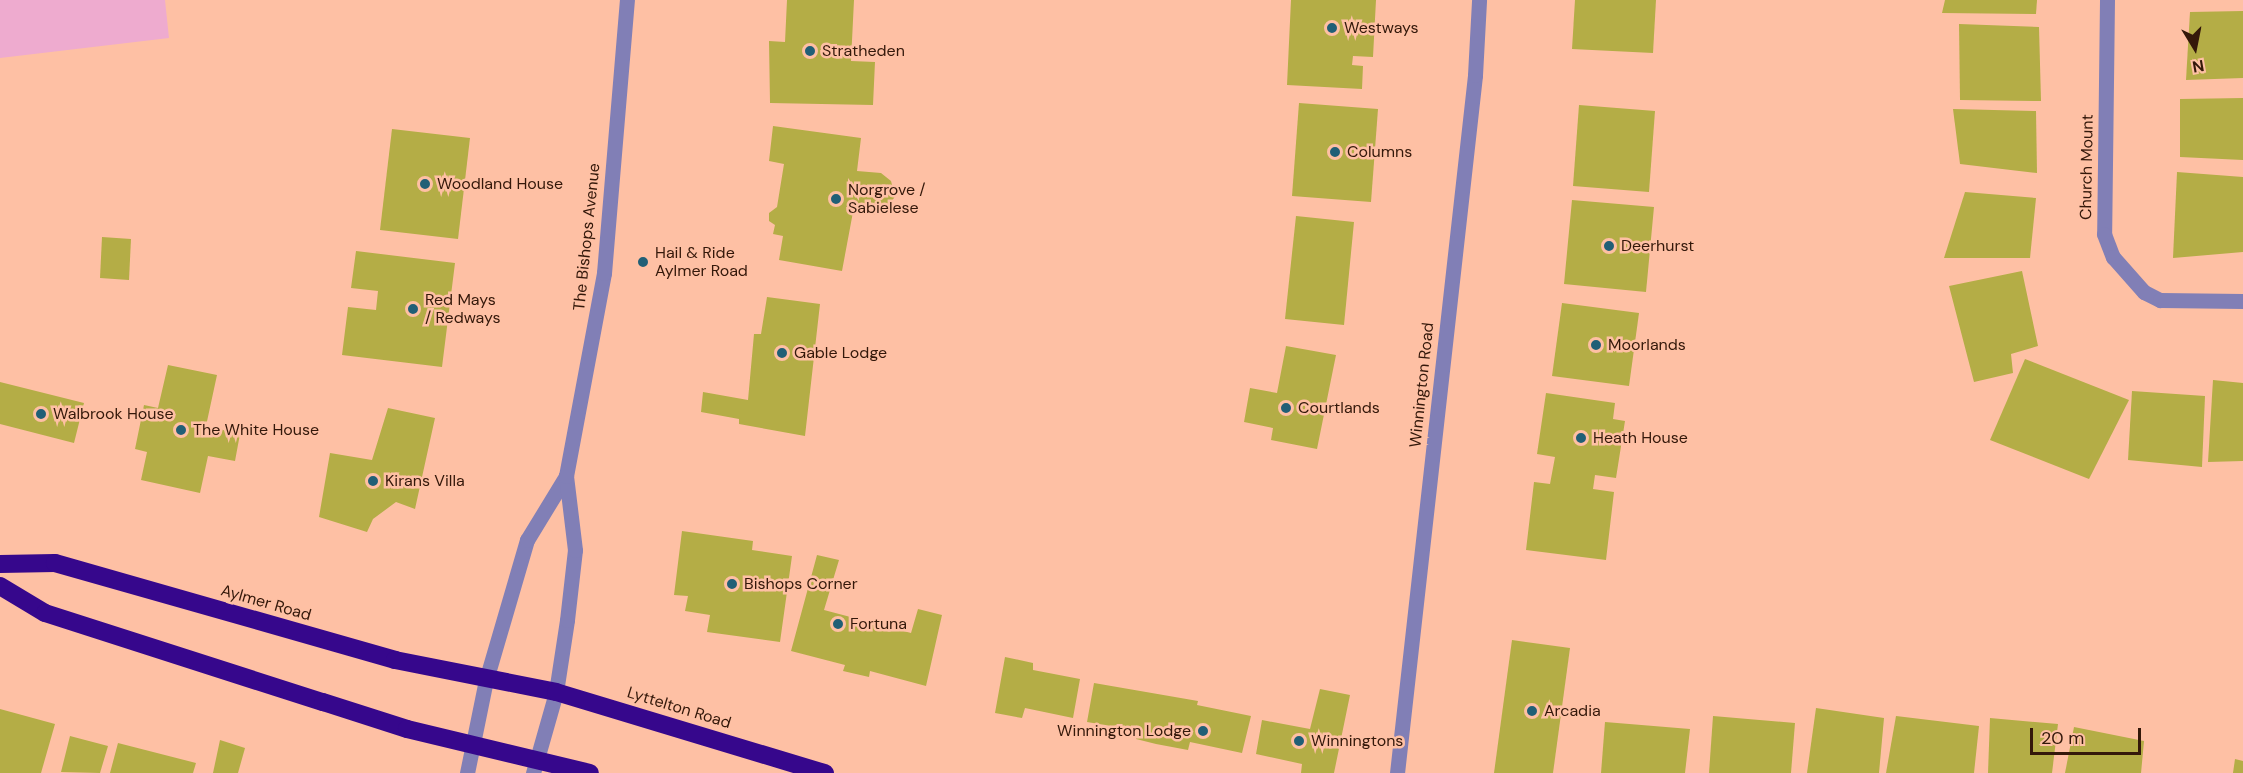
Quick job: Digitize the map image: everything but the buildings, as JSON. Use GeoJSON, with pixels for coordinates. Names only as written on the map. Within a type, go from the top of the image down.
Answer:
{"type":"FeatureCollection","features":[{"type":"Feature","properties":{"kind":"highway","name":"Aylmer Road"},"geometry":{"type":"LineString","coordinates":[[0,564],[55,564],[395,660],[521,686]]}},
{"type":"Feature","properties":{"kind":"highway"},"geometry":{"type":"LineString","coordinates":[[0,586],[45,613],[407,729],[506,752],[536,766],[590,773]]}},
{"type":"Feature","properties":{"kind":"highway","name":"Lyttelton Road"},"geometry":{"type":"LineString","coordinates":[[521,686],[556,692],[825,773]]}},
{"type":"Feature","properties":{"kind":"street","name":"The Bishops Avenue"},"geometry":{"type":"LineString","coordinates":[[536,766],[556,692],[575,550],[566,476],[604,273],[627,0]]}},
{"type":"Feature","properties":{"kind":"street","name":"Winnington Road"},"geometry":{"type":"LineString","coordinates":[[1396,773],[1475,75],[1479,0]]}},
{"type":"Feature","properties":{"kind":"street","name":"Church Mount"},"geometry":{"type":"LineString","coordinates":[[2107,0],[2104,234],[2113,257],[2137,286],[2160,300],[2243,301]]}},
{"type":"Feature","properties":{"kind":"street","name":"The Bishops Avenue"},"geometry":{"type":"LineString","coordinates":[[467,773],[486,680],[527,540],[566,476]]}},
{"type":"Feature","properties":{"kind":"shaded area"},"geometry":{"type":"Polygon","coordinates":[[[0,0],[165,0],[169,38],[0,58],[0,0]]]}},
{"type":"Feature","properties":{"kind":"place","name":"Westways"},"geometry":{"type":"Point","coordinates":[1332,28]}},
{"type":"Feature","properties":{"kind":"place","name":"Stratheden"},"geometry":{"type":"Point","coordinates":[810,51]}},
{"type":"Feature","properties":{"kind":"place","name":"Columns"},"geometry":{"type":"Point","coordinates":[1335,152]}},
{"type":"Feature","properties":{"kind":"place","name":"Woodland House"},"geometry":{"type":"Point","coordinates":[425,184]}},
{"type":"Feature","properties":{"kind":"place","name":"Norgrove / Sabielese"},"geometry":{"type":"Point","coordinates":[836,199]}},
{"type":"Feature","properties":{"kind":"place","name":"Deerhurst"},"geometry":{"type":"Point","coordinates":[1609,246]}},
{"type":"Feature","properties":{"kind":"place","name":"Hail & Ride Aylmer Road"},"geometry":{"type":"Point","coordinates":[643,262]}},
{"type":"Feature","properties":{"kind":"place","name":"Red Mays / Redways"},"geometry":{"type":"Point","coordinates":[413,309]}},
{"type":"Feature","properties":{"kind":"place","name":"Moorlands"},"geometry":{"type":"Point","coordinates":[1596,345]}},
{"type":"Feature","properties":{"kind":"place","name":"Gable Lodge"},"geometry":{"type":"Point","coordinates":[782,353]}},
{"type":"Feature","properties":{"kind":"place","name":"Courtlands"},"geometry":{"type":"Point","coordinates":[1286,408]}},
{"type":"Feature","properties":{"kind":"place","name":"Walbrook House"},"geometry":{"type":"Point","coordinates":[41,414]}},
{"type":"Feature","properties":{"kind":"place","name":"The White House"},"geometry":{"type":"Point","coordinates":[181,430]}},
{"type":"Feature","properties":{"kind":"place","name":"Heath House"},"geometry":{"type":"Point","coordinates":[1581,438]}},
{"type":"Feature","properties":{"kind":"place","name":"Kirans Villa"},"geometry":{"type":"Point","coordinates":[373,481]}},
{"type":"Feature","properties":{"kind":"place","name":"Bishops Corner"},"geometry":{"type":"Point","coordinates":[732,584]}},
{"type":"Feature","properties":{"kind":"place","name":"Fortuna"},"geometry":{"type":"Point","coordinates":[838,624]}},
{"type":"Feature","properties":{"kind":"place","name":"Arcadia"},"geometry":{"type":"Point","coordinates":[1532,711]}},
{"type":"Feature","properties":{"kind":"place","name":"Winnington Lodge"},"geometry":{"type":"Point","coordinates":[1203,731]}},
{"type":"Feature","properties":{"kind":"place","name":"Winningtons"},"geometry":{"type":"Point","coordinates":[1299,741]}}]}
